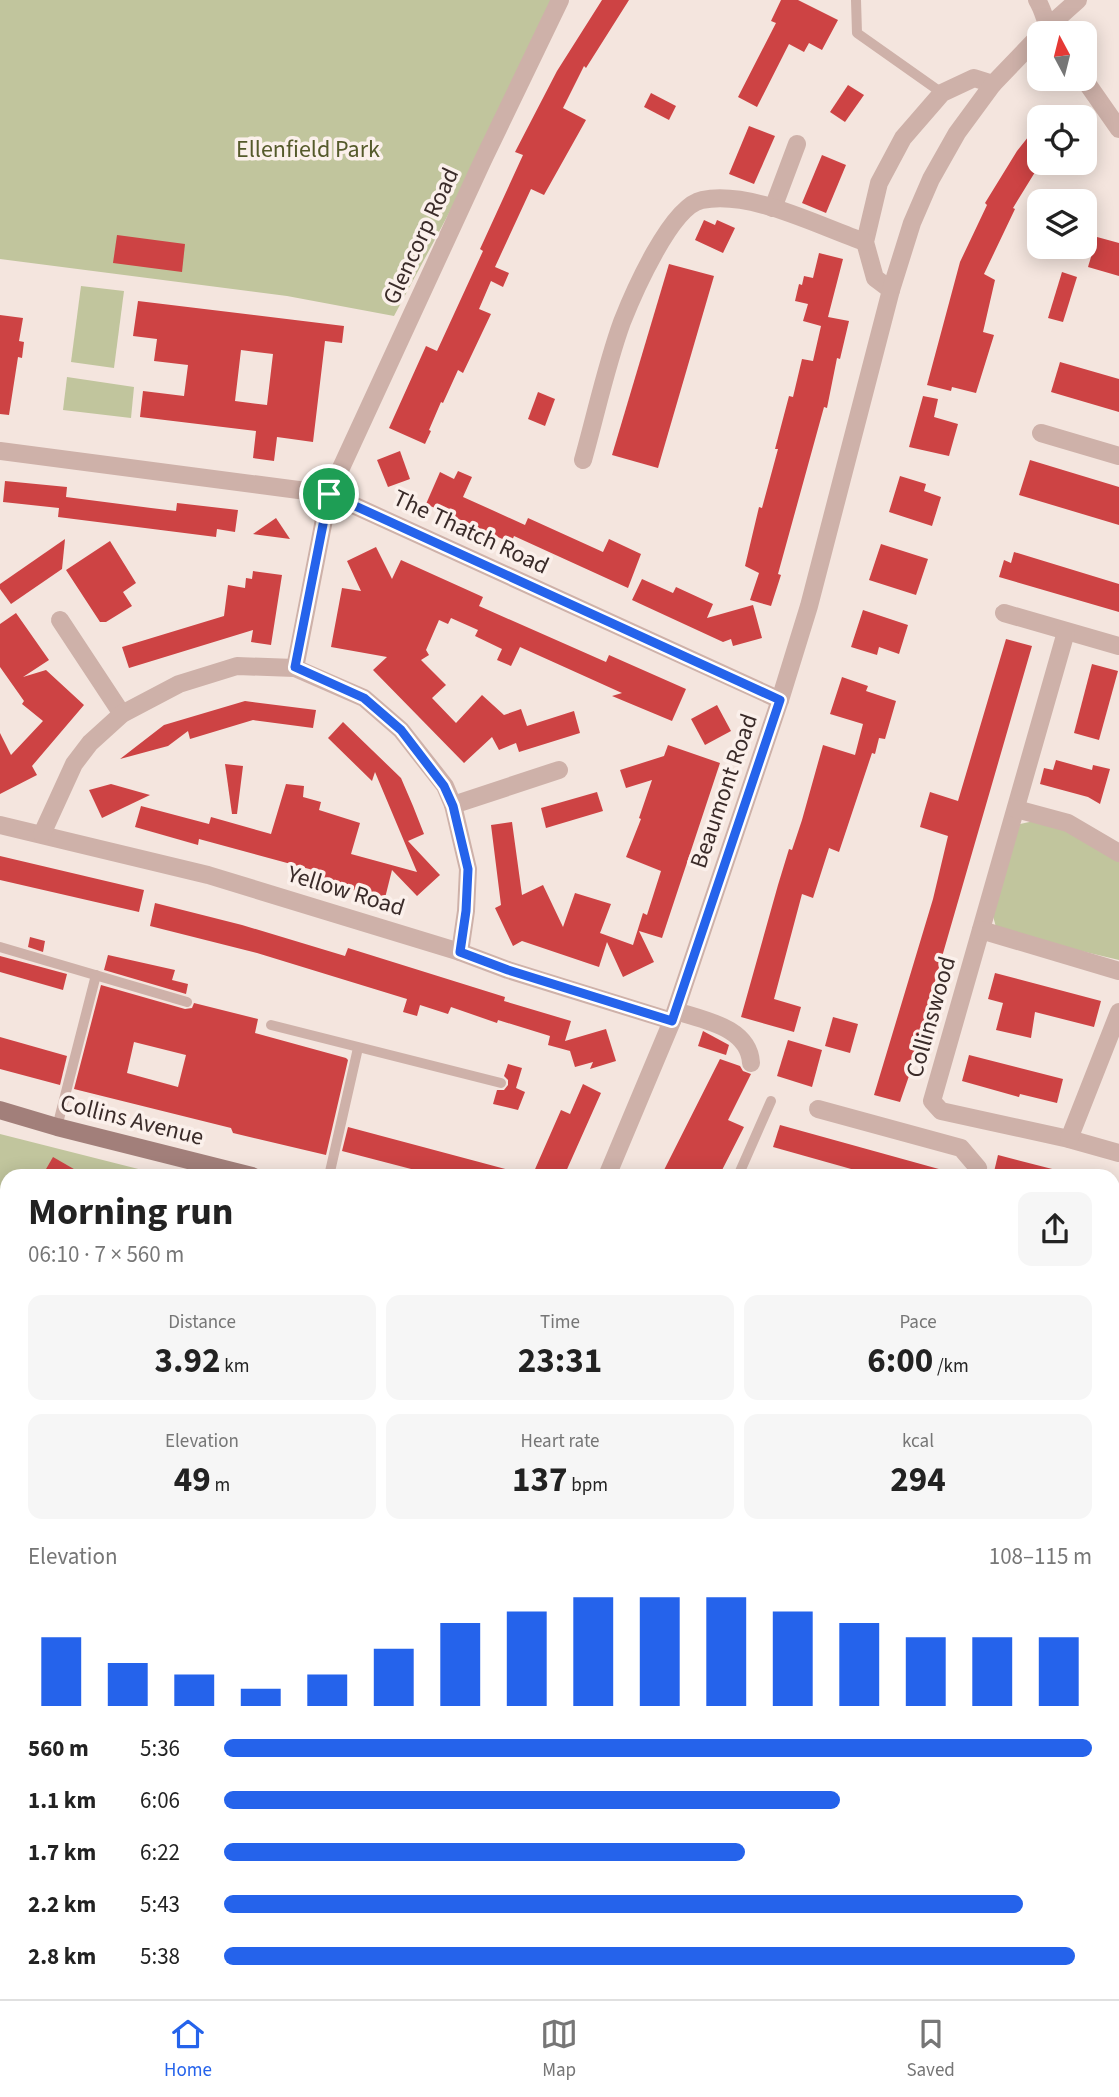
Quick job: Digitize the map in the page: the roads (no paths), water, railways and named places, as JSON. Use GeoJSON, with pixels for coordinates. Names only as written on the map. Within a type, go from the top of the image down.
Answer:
{"type":"FeatureCollection","features":[{"type":"Feature","properties":{"kind":"main road","name":"Collins Avenue"},"geometry":{"type":"LineString","coordinates":[[0,1110],[210,1169]]}},
{"type":"Feature","properties":{"kind":"street","name":"Glencorp Road"},"geometry":{"type":"LineString","coordinates":[[295,667],[329,494],[560,0]]}},
{"type":"Feature","properties":{"kind":"street"},"geometry":{"type":"LineString","coordinates":[[1037,0],[1043,8],[1044,21]]}},
{"type":"Feature","properties":{"kind":"street","name":"Beaumont Road"},"geometry":{"type":"LineString","coordinates":[[1056,21],[1078,0]]}},
{"type":"Feature","properties":{"kind":"street","name":"Beaumont Road"},"geometry":{"type":"LineString","coordinates":[[610,1169],[674,1016],[780,700],[809,606],[891,290],[912,223],[931,179],[957,133],[993,84],[1027,50]]}},
{"type":"Feature","properties":{"kind":"street"},"geometry":{"type":"LineString","coordinates":[[891,290],[874,278],[865,242],[879,183],[903,138],[942,93],[975,78],[993,84]]}},
{"type":"Feature","properties":{"kind":"street"},"geometry":{"type":"LineString","coordinates":[[1092,91],[1119,129]]}},
{"type":"Feature","properties":{"kind":"street"},"geometry":{"type":"LineString","coordinates":[[773,208],[797,144]]}},
{"type":"Feature","properties":{"kind":"street"},"geometry":{"type":"LineString","coordinates":[[583,460],[622,322],[651,258],[678,216],[700,200],[757,202],[865,242]]}},
{"type":"Feature","properties":{"kind":"street"},"geometry":{"type":"LineString","coordinates":[[1041,433],[1119,456]]}},
{"type":"Feature","properties":{"kind":"street","name":"The Thatch Road"},"geometry":{"type":"LineString","coordinates":[[0,451],[329,494],[780,700]]}},
{"type":"Feature","properties":{"kind":"street"},"geometry":{"type":"LineString","coordinates":[[1004,613],[1119,646]]}},
{"type":"Feature","properties":{"kind":"street"},"geometry":{"type":"LineString","coordinates":[[61,620],[122,714]]}},
{"type":"Feature","properties":{"kind":"street","name":"Collinswood"},"geometry":{"type":"LineString","coordinates":[[1066,632],[932,1101],[941,1111],[1069,1139],[1119,1153]]}},
{"type":"Feature","properties":{"kind":"street"},"geometry":{"type":"LineString","coordinates":[[42,834],[74,764],[90,743],[122,714],[178,684],[237,666],[295,667],[364,698],[401,730],[429,763],[444,786],[453,806],[468,869],[460,952]]}},
{"type":"Feature","properties":{"kind":"street"},"geometry":{"type":"LineString","coordinates":[[453,806],[559,770]]}},
{"type":"Feature","properties":{"kind":"street"},"geometry":{"type":"LineString","coordinates":[[1016,809],[1068,823],[1119,853]]}},
{"type":"Feature","properties":{"kind":"street","name":"Yellow Road"},"geometry":{"type":"LineString","coordinates":[[0,825],[208,874],[460,952],[508,970],[674,1016],[718,1025],[739,1037],[748,1051],[751,1063]]}},
{"type":"Feature","properties":{"kind":"street","name":"Collinswood"},"geometry":{"type":"LineString","coordinates":[[981,930],[1119,971]]}},
{"type":"Feature","properties":{"kind":"street"},"geometry":{"type":"LineString","coordinates":[[1069,1139],[1119,1012]]}},
{"type":"Feature","properties":{"kind":"street"},"geometry":{"type":"LineString","coordinates":[[818,1109],[961,1149],[978,1169]]}},
{"type":"Feature","properties":{"kind":"lane"},"geometry":{"type":"LineString","coordinates":[[856,0],[857,33],[942,93]]}},
{"type":"Feature","properties":{"kind":"lane"},"geometry":{"type":"LineString","coordinates":[[0,947],[187,1002]]}},
{"type":"Feature","properties":{"kind":"lane"},"geometry":{"type":"LineString","coordinates":[[57,1127],[96,975]]}},
{"type":"Feature","properties":{"kind":"lane"},"geometry":{"type":"LineString","coordinates":[[271,1025],[501,1083]]}},
{"type":"Feature","properties":{"kind":"lane"},"geometry":{"type":"LineString","coordinates":[[331,1169],[358,1048]]}},
{"type":"Feature","properties":{"kind":"lane"},"geometry":{"type":"LineString","coordinates":[[741,1169],[771,1101]]}},
{"type":"Feature","properties":{"kind":"park label","name":"Ellenfield Park"},"geometry":{"type":"Point","coordinates":[308,149]}}]}
